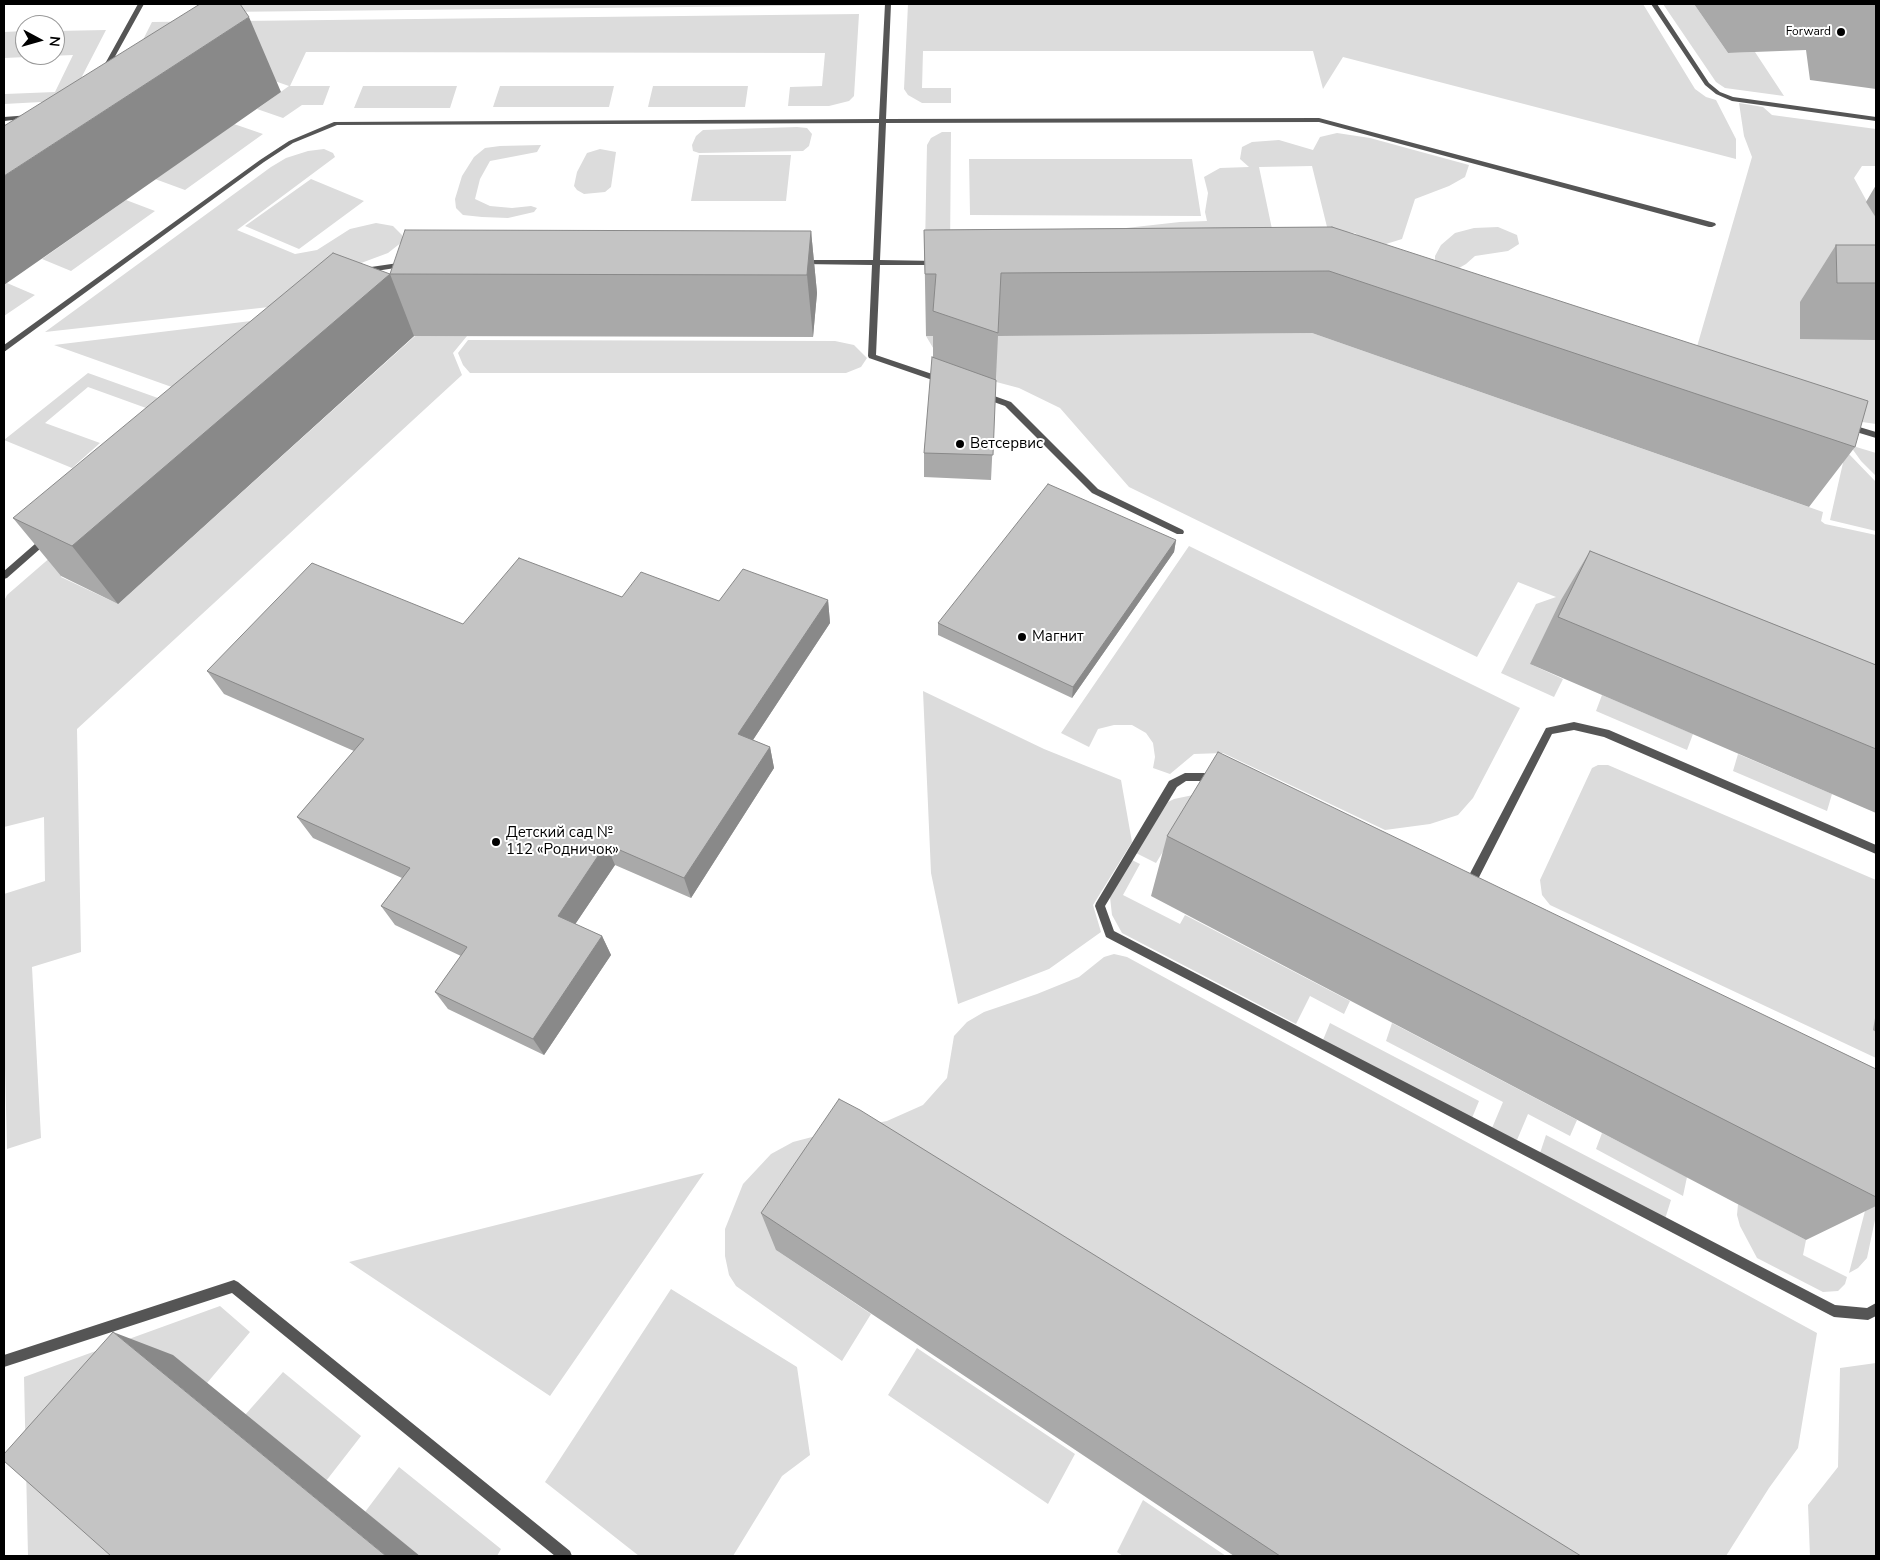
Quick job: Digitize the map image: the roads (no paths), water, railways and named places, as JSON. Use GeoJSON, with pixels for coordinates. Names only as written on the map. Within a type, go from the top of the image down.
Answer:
{"type":"FeatureCollection","features":[{"type":"Feature","properties":{"kind":"lane"},"geometry":{"type":"LineString","coordinates":[[99,80],[141,4]]}},
{"type":"Feature","properties":{"kind":"lane"},"geometry":{"type":"LineString","coordinates":[[888,4],[872,356],[946,381]]}},
{"type":"Feature","properties":{"kind":"lane"},"geometry":{"type":"LineString","coordinates":[[1654,4],[1707,84],[1718,93],[1732,99],[1876,120]]}},
{"type":"Feature","properties":{"kind":"lane"},"geometry":{"type":"LineString","coordinates":[[4,119],[39,116]]}},
{"type":"Feature","properties":{"kind":"lane"},"geometry":{"type":"LineString","coordinates":[[4,349],[262,161],[291,142],[336,123],[1319,120],[1712,225]]}},
{"type":"Feature","properties":{"kind":"lane"},"geometry":{"type":"LineString","coordinates":[[790,262],[950,263]]}},
{"type":"Feature","properties":{"kind":"lane"},"geometry":{"type":"LineString","coordinates":[[359,276],[374,269],[417,263]]}},
{"type":"Feature","properties":{"kind":"lane"},"geometry":{"type":"LineString","coordinates":[[972,391],[1008,404],[1096,491],[1180,532]]}},
{"type":"Feature","properties":{"kind":"lane"},"geometry":{"type":"LineString","coordinates":[[1839,423],[1876,435]]}},
{"type":"Feature","properties":{"kind":"lane"},"geometry":{"type":"LineString","coordinates":[[4,576],[55,532]]}},
{"type":"Feature","properties":{"kind":"lane"},"geometry":{"type":"LineString","coordinates":[[1466,893],[1549,731],[1574,726],[1606,733],[1876,850]]}},
{"type":"Feature","properties":{"kind":"lane"},"geometry":{"type":"LineString","coordinates":[[1221,780],[1212,776],[1185,777],[1173,784],[1100,906],[1110,934],[1834,1311],[1868,1314],[1876,1309]]}},
{"type":"Feature","properties":{"kind":"lane"},"geometry":{"type":"LineString","coordinates":[[4,1362],[234,1286],[565,1556]]}},
{"type":"Feature","properties":{"kind":"place","name":"Forward"},"geometry":{"type":"Point","coordinates":[1841,32]}},
{"type":"Feature","properties":{"kind":"place","name":"Ветсервис"},"geometry":{"type":"Point","coordinates":[960,444]}},
{"type":"Feature","properties":{"kind":"place","name":"Магнит"},"geometry":{"type":"Point","coordinates":[1022,637]}},
{"type":"Feature","properties":{"kind":"place","name":"Детский сад № 112 «Родничок»"},"geometry":{"type":"Point","coordinates":[496,842]}}]}
